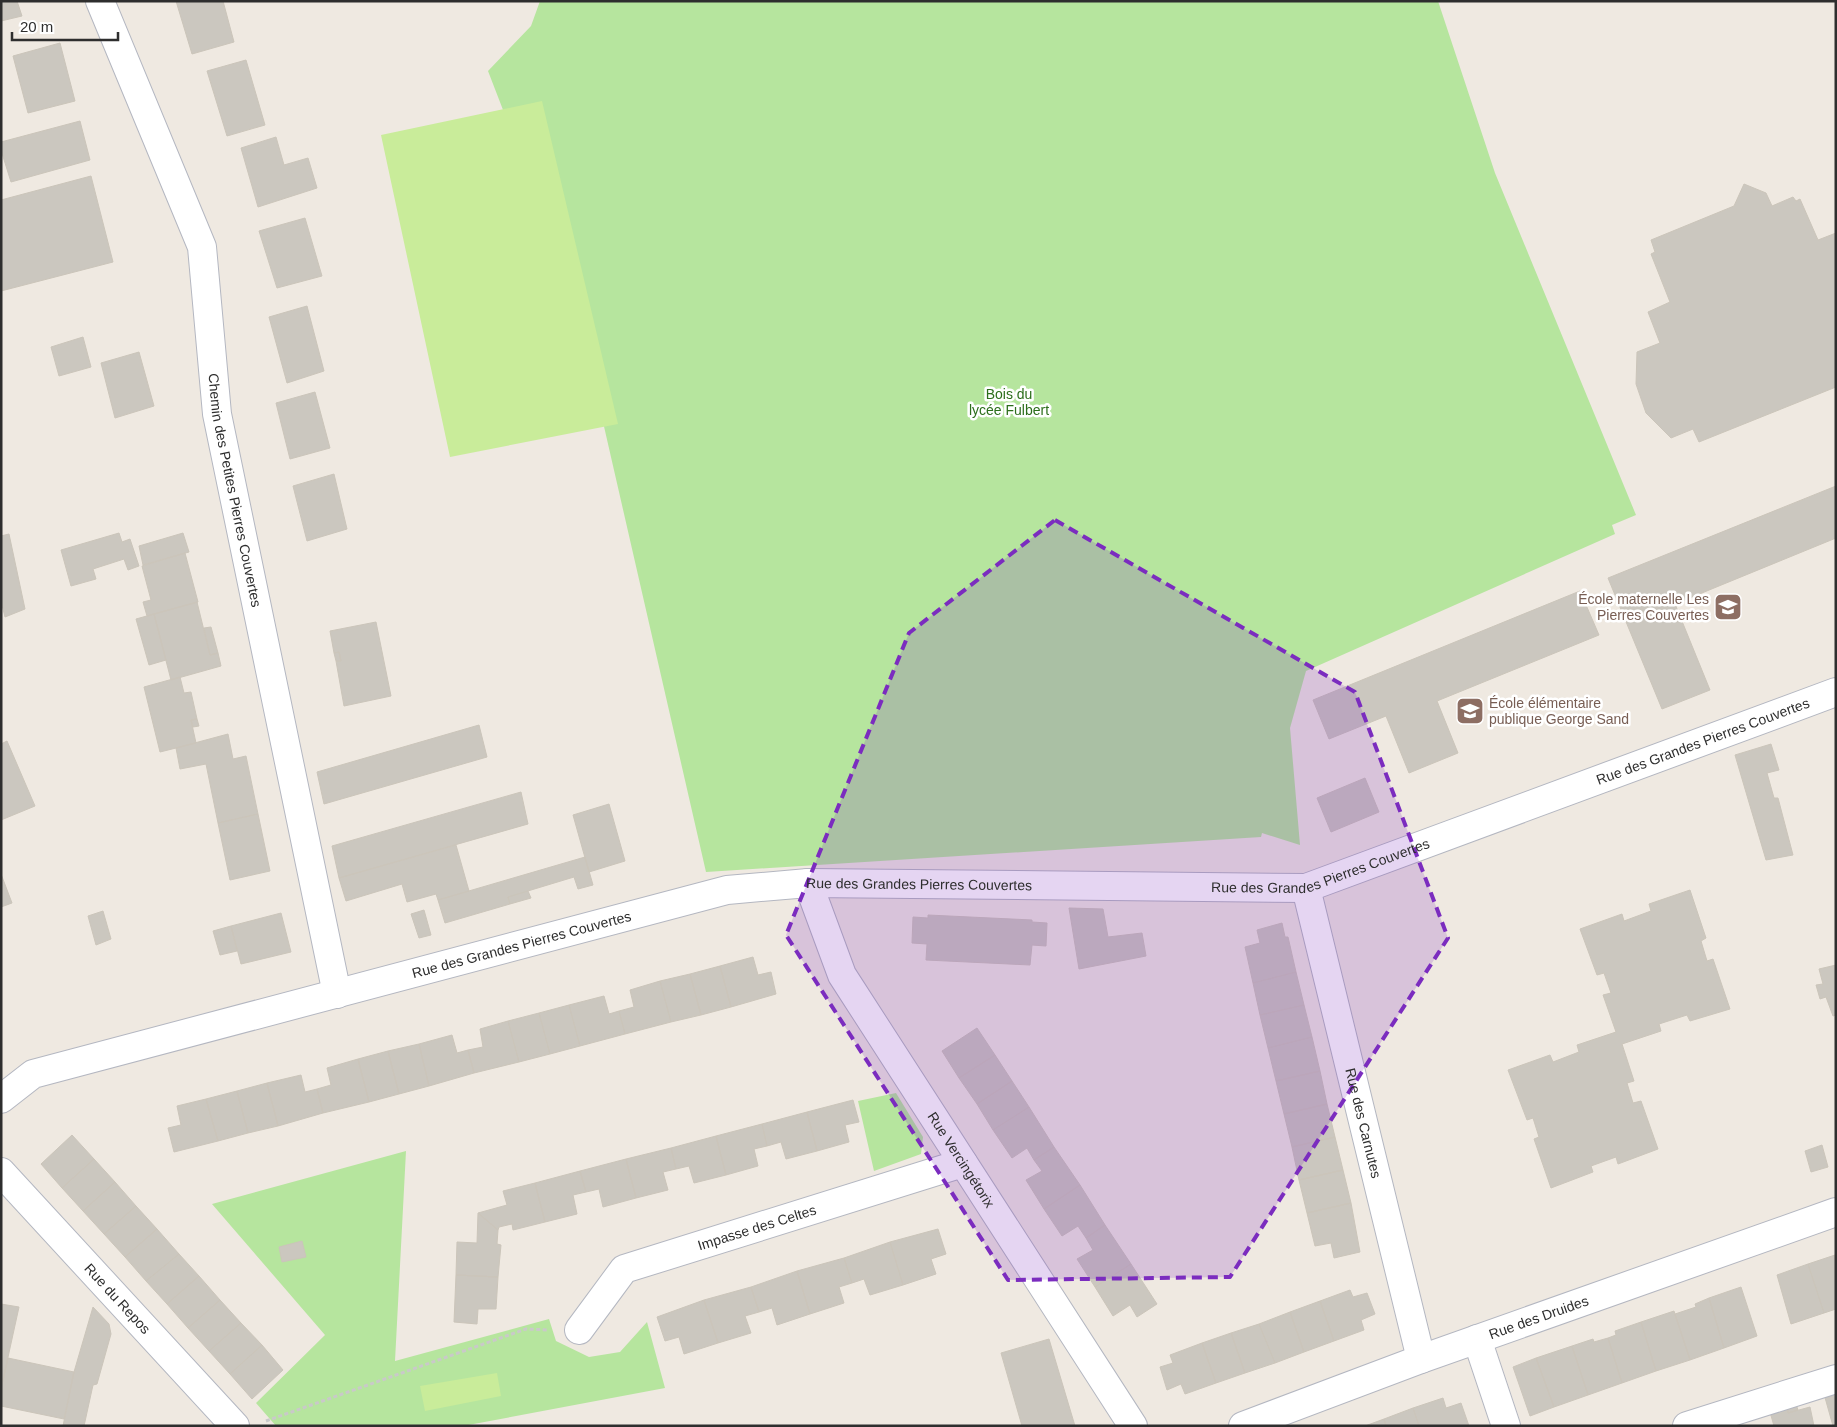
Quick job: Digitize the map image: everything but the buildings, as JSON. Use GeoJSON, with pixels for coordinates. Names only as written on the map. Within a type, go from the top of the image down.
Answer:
{"type":"FeatureCollection","features":[{"type":"Feature","properties":{"kind":"street","name":"Chemin des Petites Pierres Couvertes"},"geometry":{"type":"LineString","coordinates":[[100,1],[202,247],[217,414],[337,994]]}},
{"type":"Feature","properties":{"kind":"street","name":"Rue des Grandes Pierres Couvertes"},"geometry":{"type":"LineString","coordinates":[[1,1099],[33,1074],[727,890],[808,883],[1306,888],[1836,692]]}},
{"type":"Feature","properties":{"kind":"street","name":"Rue Vercingétorix"},"geometry":{"type":"LineString","coordinates":[[808,883],[842,975],[1133,1426]]}},
{"type":"Feature","properties":{"kind":"street","name":"Rue des Carnutes"},"geometry":{"type":"LineString","coordinates":[[1306,888],[1422,1359]]}},
{"type":"Feature","properties":{"kind":"street","name":"Impasse des Celtes"},"geometry":{"type":"LineString","coordinates":[[579,1330],[624,1269],[963,1163]]}},
{"type":"Feature","properties":{"kind":"street","name":"Rue du Repos"},"geometry":{"type":"LineString","coordinates":[[1,1172],[248,1424]]}},
{"type":"Feature","properties":{"kind":"street","name":"Rue des Druides"},"geometry":{"type":"LineString","coordinates":[[1243,1426],[1477,1339],[1836,1212]]}},
{"type":"Feature","properties":{"kind":"street"},"geometry":{"type":"LineString","coordinates":[[1477,1339],[1506,1426]]}},
{"type":"Feature","properties":{"kind":"street"},"geometry":{"type":"LineString","coordinates":[[1687,1426],[1836,1379]]}},
{"type":"Feature","properties":{"kind":"path"},"geometry":{"type":"LineString","coordinates":[[248,1424],[526,1329],[579,1330]]}},
{"type":"Feature","properties":{"kind":"highlighted area"},"geometry":{"type":"Polygon","coordinates":[[[1055,520],[1355,692],[1448,938],[1230,1277],[1008,1280],[786,935],[909,633],[1055,520]]]}},
{"type":"Feature","properties":{"kind":"green space","name":"Bois du lycée Fulbert"},"geometry":{"type":"Polygon","coordinates":[[[540,1],[1438,1],[1495,173],[1636,515],[1612,525],[1615,534],[1306,671],[1290,728],[1300,845],[1262,833],[1261,837],[706,872],[573,291],[488,71],[531,26],[540,1]]]}},
{"type":"Feature","properties":{"kind":"green space"},"geometry":{"type":"Polygon","coordinates":[[[542,101],[618,424],[450,457],[381,135],[542,101]]]}},
{"type":"Feature","properties":{"kind":"green space"},"geometry":{"type":"Polygon","coordinates":[[[896,1093],[923,1137],[921,1154],[874,1171],[858,1101],[896,1093]]]}},
{"type":"Feature","properties":{"kind":"green space"},"geometry":{"type":"Polygon","coordinates":[[[406,1151],[395,1361],[549,1319],[556,1341],[589,1357],[620,1352],[647,1322],[665,1388],[463,1426],[276,1426],[256,1403],[325,1335],[212,1204],[406,1151]]]}},
{"type":"Feature","properties":{"kind":"green space"},"geometry":{"type":"Polygon","coordinates":[[[497,1373],[501,1396],[425,1411],[420,1386],[497,1373]]]}},
{"type":"Feature","properties":{"kind":"place","name":"École maternelle Les Pierres Couvertes"},"geometry":{"type":"Point","coordinates":[1728,607]}},
{"type":"Feature","properties":{"kind":"place","name":"École élémentaire publique George Sand"},"geometry":{"type":"Point","coordinates":[1470,711]}}]}
